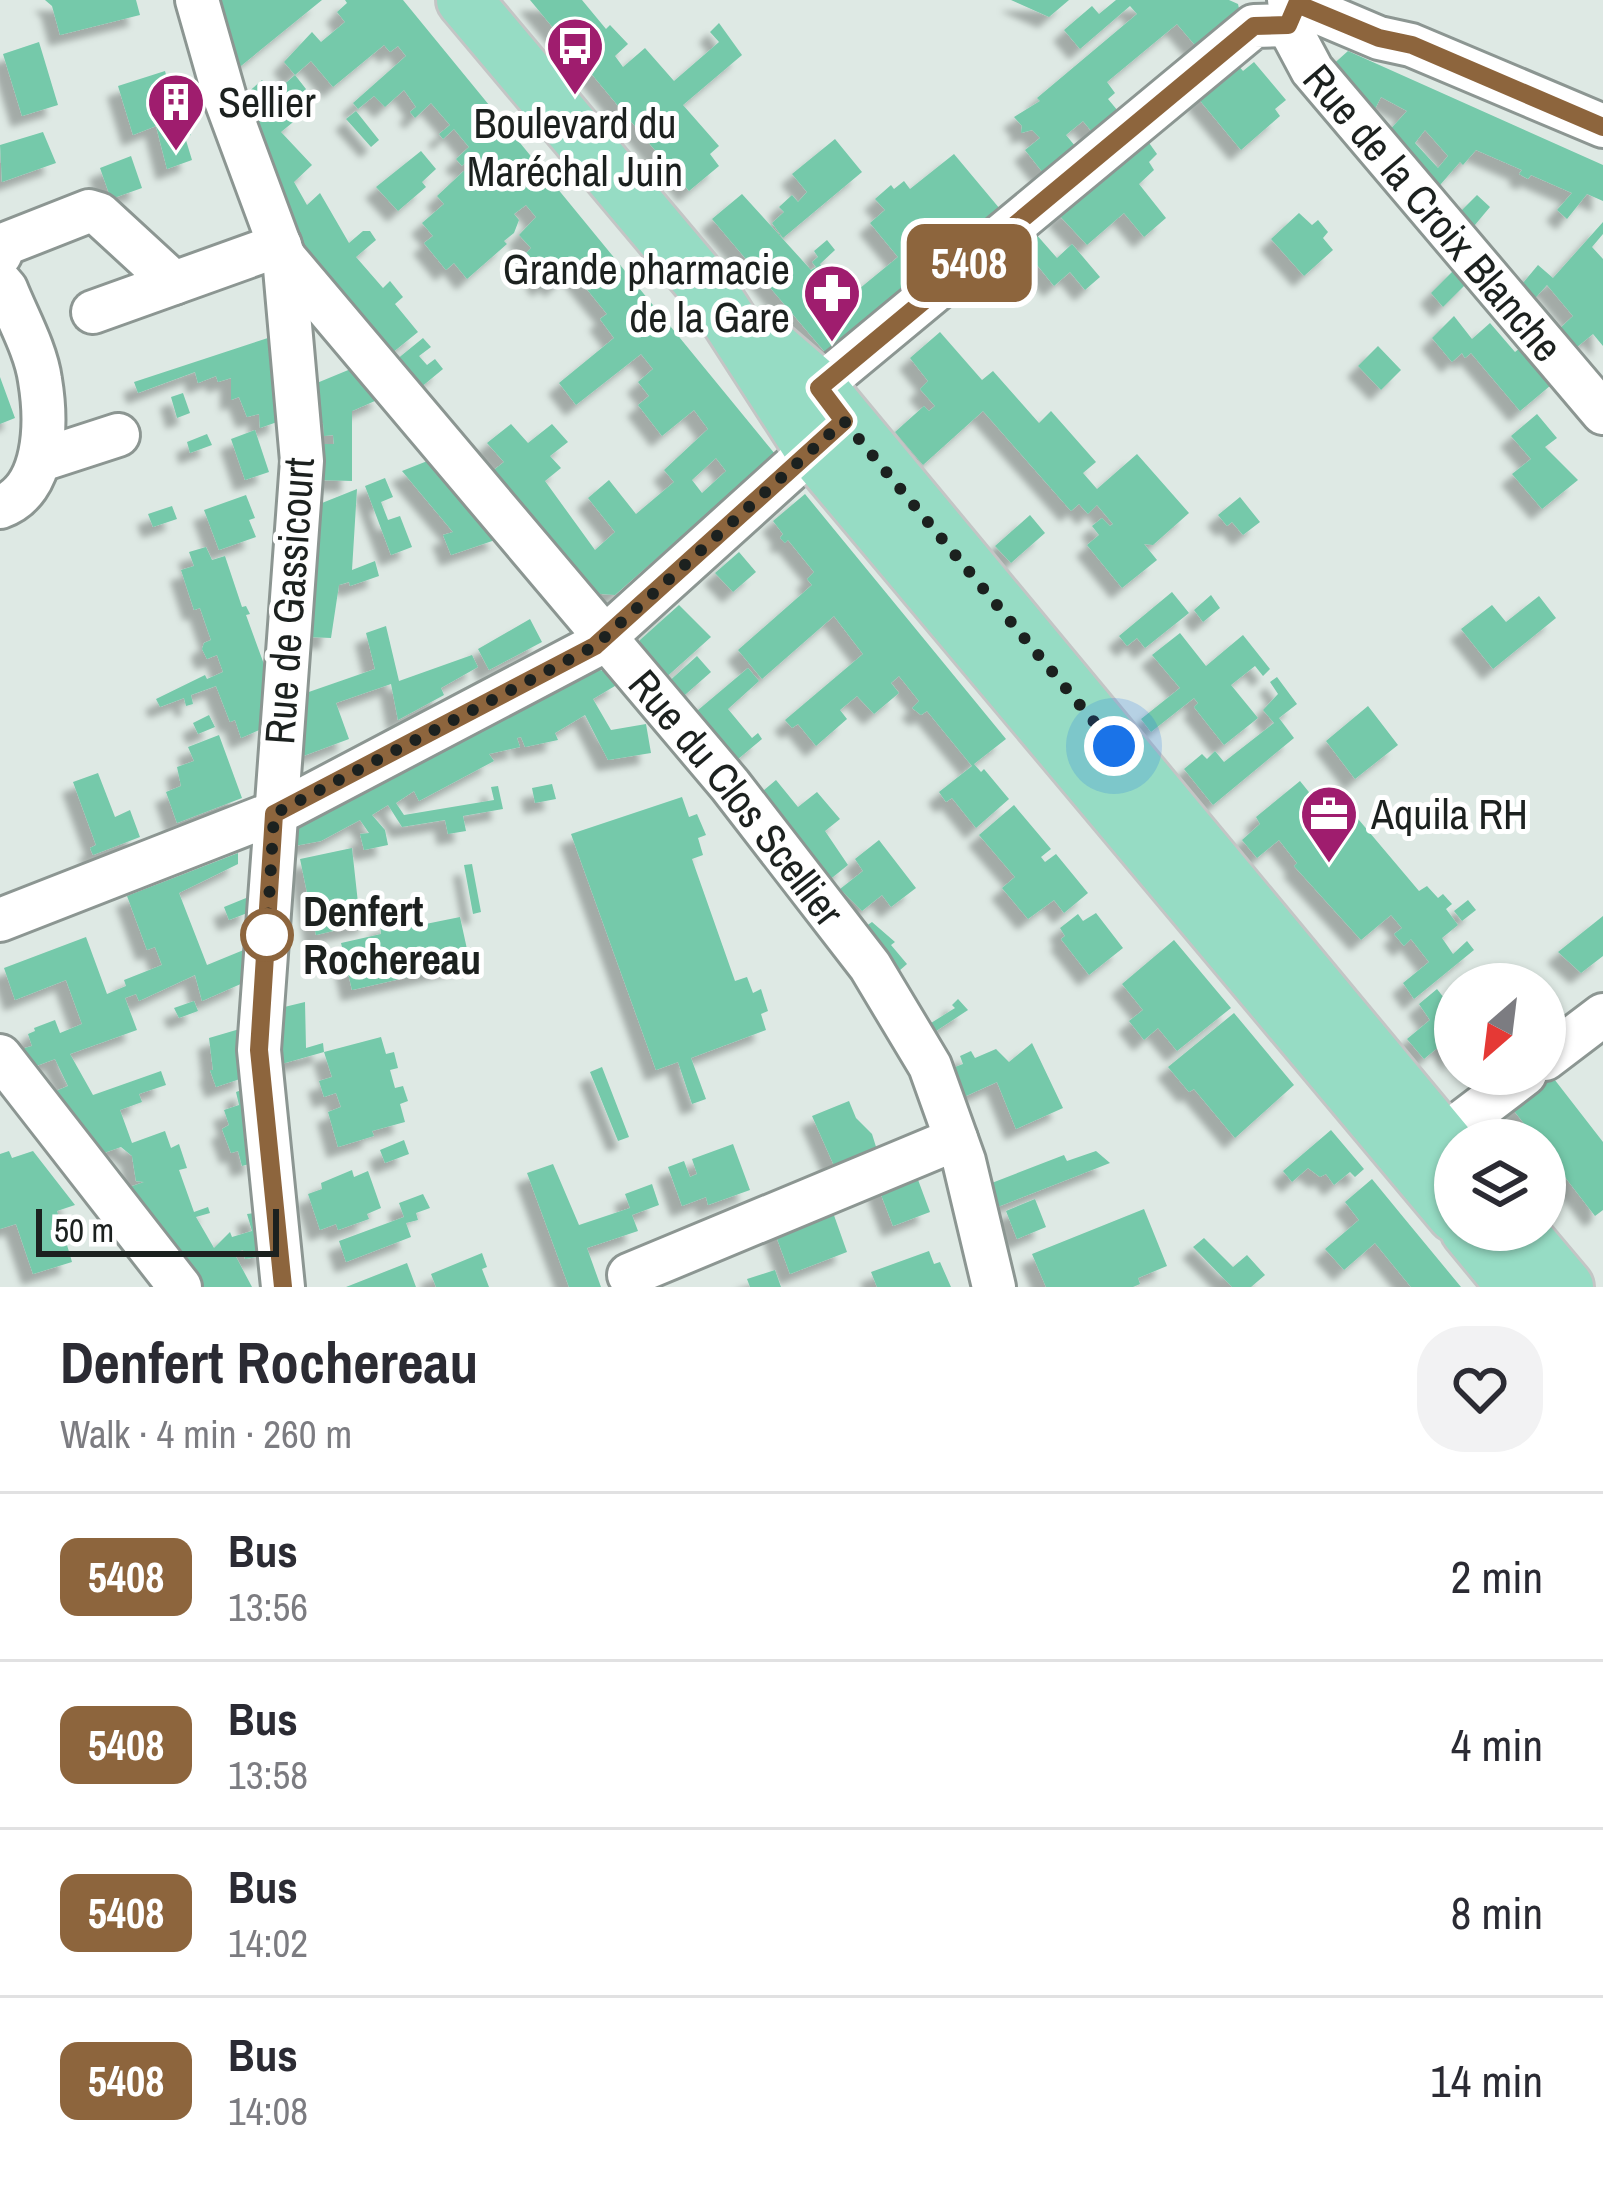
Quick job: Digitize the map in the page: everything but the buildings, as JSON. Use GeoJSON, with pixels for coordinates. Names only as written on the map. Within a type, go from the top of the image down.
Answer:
{"type":"FeatureCollection","features":[{"type":"Feature","properties":{"kind":"main road"},"geometry":{"type":"LineString","coordinates":[[464,0],[1434,1150]]}},
{"type":"Feature","properties":{"kind":"main road"},"geometry":{"type":"LineString","coordinates":[[1485,1251],[1515,1287]]}},
{"type":"Feature","properties":{"kind":"main road"},"geometry":{"type":"LineString","coordinates":[[1536,1251],[1566,1287]]}},
{"type":"Feature","properties":{"kind":"street","name":"Rue de Gassicourt"},"geometry":{"type":"LineString","coordinates":[[197,0],[225,98],[282,251],[302,461],[259,1050],[283,1287]]}},
{"type":"Feature","properties":{"kind":"street"},"geometry":{"type":"LineString","coordinates":[[1364,0],[1369,11],[1412,45]]}},
{"type":"Feature","properties":{"kind":"street"},"geometry":{"type":"LineString","coordinates":[[0,920],[274,814],[605,638],[816,417],[1254,26],[1291,10],[1412,45],[1603,127]]}},
{"type":"Feature","properties":{"kind":"street","name":"Rue de la Croix Blanche"},"geometry":{"type":"LineString","coordinates":[[1291,10],[1312,70],[1603,412]]}},
{"type":"Feature","properties":{"kind":"street"},"geometry":{"type":"LineString","coordinates":[[0,255],[5,244],[89,211],[99,214],[174,283]]}},
{"type":"Feature","properties":{"kind":"street"},"geometry":{"type":"LineString","coordinates":[[93,312],[282,251]]}},
{"type":"Feature","properties":{"kind":"street","name":"Rue du Clos Scellier"},"geometry":{"type":"LineString","coordinates":[[282,251],[730,785],[870,966],[930,1066],[956,1139],[994,1287]]}},
{"type":"Feature","properties":{"kind":"street"},"geometry":{"type":"LineString","coordinates":[[0,282],[40,378],[40,460],[31,484],[16,501],[0,507]]}},
{"type":"Feature","properties":{"kind":"street"},"geometry":{"type":"LineString","coordinates":[[40,460],[118,435]]}},
{"type":"Feature","properties":{"kind":"street"},"geometry":{"type":"LineString","coordinates":[[1566,1043],[1603,1016]]}},
{"type":"Feature","properties":{"kind":"street"},"geometry":{"type":"LineString","coordinates":[[0,1056],[180,1287]]}},
{"type":"Feature","properties":{"kind":"street"},"geometry":{"type":"LineString","coordinates":[[1472,1119],[1500,1095]]}},
{"type":"Feature","properties":{"kind":"street"},"geometry":{"type":"LineString","coordinates":[[629,1275],[956,1139]]}},
{"type":"Feature","properties":{"kind":"bus line","name":"5408"},"geometry":{"type":"LineString","coordinates":[[283,1287],[259,1050],[274,814],[605,638],[844,421],[819,388],[1254,26],[1288,25],[1297,4],[1379,38],[1412,45],[1603,127]]}},
{"type":"Feature","properties":{"kind":"place","name":"Boulevard du Maréchal Juin"},"geometry":{"type":"Point","coordinates":[575,97]}},
{"type":"Feature","properties":{"kind":"place","name":"Sellier"},"geometry":{"type":"Point","coordinates":[176,153]}},
{"type":"Feature","properties":{"kind":"place","name":"Grande pharmacie de la Gare"},"geometry":{"type":"Point","coordinates":[832,344]}},
{"type":"Feature","properties":{"kind":"place","name":"Aquila RH"},"geometry":{"type":"Point","coordinates":[1329,865]}},
{"type":"Feature","properties":{"kind":"place","name":"Denfert Rochereau"},"geometry":{"type":"Point","coordinates":[267,935]}},
{"type":"Feature","properties":{"kind":"route"},"geometry":{"type":"LineString","coordinates":[[267,935],[274,814],[595,646],[844,421],[1114,746]]}}]}
